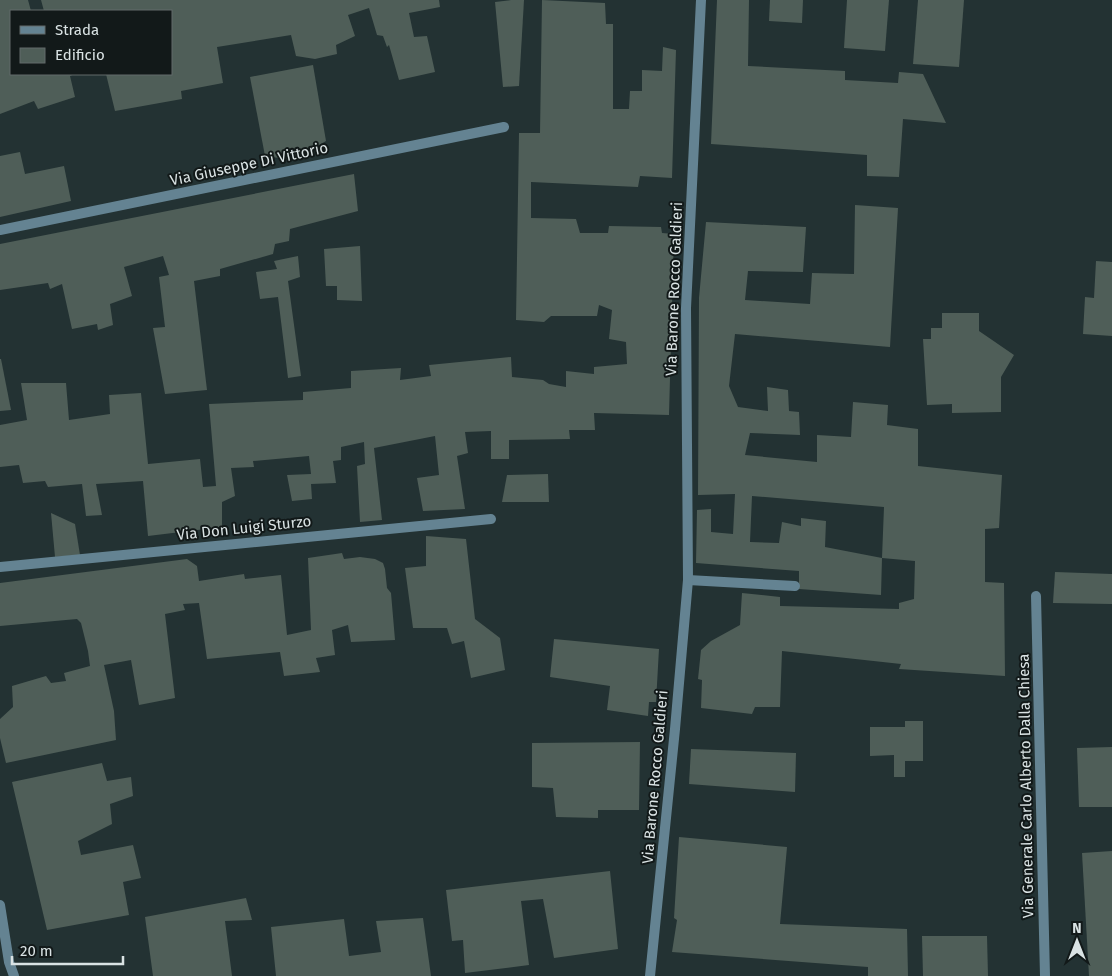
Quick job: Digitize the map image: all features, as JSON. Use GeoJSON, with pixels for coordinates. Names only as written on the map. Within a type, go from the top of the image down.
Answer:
{"type":"FeatureCollection","features":[{"type":"Feature","properties":{"kind":"street","name":"Via Barone Rocco Galdieri"},"geometry":{"type":"LineString","coordinates":[[650,976],[688,580],[686,308],[702,0]]}},
{"type":"Feature","properties":{"kind":"street","name":"Via Giuseppe Di Vittorio"},"geometry":{"type":"LineString","coordinates":[[0,230],[504,127]]}},
{"type":"Feature","properties":{"kind":"street","name":"Via Don Luigi Sturzo"},"geometry":{"type":"LineString","coordinates":[[0,567],[491,520]]}},
{"type":"Feature","properties":{"kind":"street"},"geometry":{"type":"LineString","coordinates":[[688,580],[795,586]]}},
{"type":"Feature","properties":{"kind":"street","name":"Via Generale Carlo Alberto Dalla Chiesa"},"geometry":{"type":"LineString","coordinates":[[1036,596],[1045,976]]}},
{"type":"Feature","properties":{"kind":"street"},"geometry":{"type":"LineString","coordinates":[[0,905],[9,962],[14,976]]}},
{"type":"Feature","properties":{"kind":"building"},"geometry":{"type":"Polygon","coordinates":[[[0,0],[28,0],[31,10],[10,10],[10,75],[72,75],[70,76],[75,97],[38,109],[34,101],[0,114],[0,0]]]}},
{"type":"Feature","properties":{"kind":"building"},"geometry":{"type":"Polygon","coordinates":[[[41,0],[439,0],[440,7],[409,13],[414,37],[427,36],[435,72],[399,80],[389,45],[387,47],[383,36],[377,35],[369,8],[348,15],[355,36],[336,45],[337,54],[315,59],[296,56],[291,35],[217,47],[223,83],[181,91],[182,99],[115,111],[106,75],[172,75],[172,10],[44,10],[41,0]]]}},
{"type":"Feature","properties":{"kind":"building"},"geometry":{"type":"Polygon","coordinates":[[[524,0],[519,86],[503,87],[495,2],[524,0]]]}},
{"type":"Feature","properties":{"kind":"building"},"geometry":{"type":"Polygon","coordinates":[[[542,0],[605,3],[606,24],[613,24],[613,109],[629,109],[630,91],[642,91],[642,70],[662,71],[663,47],[676,50],[672,178],[640,176],[638,187],[531,182],[531,218],[576,219],[580,233],[608,233],[609,226],[661,227],[662,233],[674,234],[669,415],[594,413],[595,430],[569,430],[570,439],[509,440],[509,459],[491,459],[491,431],[465,432],[468,453],[457,456],[465,509],[423,511],[417,478],[439,475],[435,436],[374,448],[382,520],[360,522],[357,466],[365,464],[364,442],[341,447],[341,460],[333,461],[336,483],[311,484],[312,499],[292,501],[287,475],[311,474],[309,456],[253,461],[254,467],[231,468],[235,496],[222,502],[222,527],[148,536],[143,481],[96,484],[102,515],[86,516],[82,484],[48,487],[45,481],[23,483],[19,465],[0,467],[0,425],[27,420],[21,383],[66,383],[69,420],[110,414],[109,395],[141,393],[148,464],[200,459],[203,487],[216,486],[209,404],[303,400],[303,392],[351,388],[351,371],[401,368],[400,380],[431,376],[429,365],[511,357],[512,377],[543,380],[549,384],[566,387],[566,371],[594,374],[594,367],[627,364],[626,342],[609,339],[612,310],[599,305],[597,316],[551,316],[544,322],[516,320],[519,133],[540,133],[542,0]]]}},
{"type":"Feature","properties":{"kind":"building"},"geometry":{"type":"Polygon","coordinates":[[[717,0],[749,0],[748,66],[845,71],[845,80],[898,83],[899,72],[923,74],[946,123],[903,119],[899,177],[867,176],[867,155],[711,144],[717,0]]]}},
{"type":"Feature","properties":{"kind":"building"},"geometry":{"type":"Polygon","coordinates":[[[770,0],[803,0],[802,23],[769,21],[770,0]]]}},
{"type":"Feature","properties":{"kind":"building"},"geometry":{"type":"Polygon","coordinates":[[[847,0],[889,0],[885,51],[844,48],[847,0]]]}},
{"type":"Feature","properties":{"kind":"building"},"geometry":{"type":"Polygon","coordinates":[[[918,0],[964,0],[959,67],[913,64],[918,0]]]}},
{"type":"Feature","properties":{"kind":"building"},"geometry":{"type":"Polygon","coordinates":[[[313,65],[326,141],[293,160],[265,156],[250,77],[313,65]]]}},
{"type":"Feature","properties":{"kind":"building"},"geometry":{"type":"Polygon","coordinates":[[[20,152],[25,174],[64,166],[71,201],[0,217],[0,156],[20,152]]]}},
{"type":"Feature","properties":{"kind":"building"},"geometry":{"type":"Polygon","coordinates":[[[354,174],[358,211],[290,229],[289,241],[275,244],[273,254],[220,269],[220,276],[194,281],[207,390],[165,394],[153,328],[165,327],[159,277],[169,275],[163,256],[124,267],[132,296],[110,304],[113,325],[98,330],[97,324],[72,329],[62,284],[50,289],[48,283],[0,290],[0,244],[354,174]]]}},
{"type":"Feature","properties":{"kind":"building"},"geometry":{"type":"Polygon","coordinates":[[[855,205],[898,208],[890,347],[735,334],[729,386],[738,407],[768,411],[767,387],[788,390],[789,411],[799,412],[800,435],[750,433],[745,455],[817,462],[817,435],[851,437],[853,402],[888,405],[887,425],[918,429],[918,466],[1002,475],[999,528],[985,529],[985,582],[1004,583],[1005,676],[899,669],[901,664],[782,651],[780,707],[755,707],[752,714],[701,708],[702,680],[698,679],[701,650],[711,641],[740,625],[742,593],[780,597],[780,606],[899,609],[899,603],[914,599],[915,561],[882,558],[881,595],[799,589],[799,571],[696,563],[697,510],[711,509],[711,532],[733,534],[735,494],[698,495],[699,298],[706,222],[806,227],[803,272],[748,271],[745,300],[810,304],[812,273],[854,274],[855,205]],[[752,496],[750,542],[779,543],[782,522],[801,526],[801,518],[826,521],[825,547],[882,558],[884,507],[752,496]]]}},
{"type":"Feature","properties":{"kind":"building"},"geometry":{"type":"Polygon","coordinates":[[[360,246],[362,301],[337,300],[337,286],[326,286],[324,249],[360,246]]]}},
{"type":"Feature","properties":{"kind":"building"},"geometry":{"type":"Polygon","coordinates":[[[298,256],[300,277],[288,281],[301,376],[288,378],[278,297],[260,299],[256,272],[277,269],[274,261],[298,256]]]}},
{"type":"Feature","properties":{"kind":"building"},"geometry":{"type":"Polygon","coordinates":[[[1096,261],[1112,262],[1112,336],[1083,334],[1085,297],[1094,298],[1096,261]]]}},
{"type":"Feature","properties":{"kind":"building"},"geometry":{"type":"Polygon","coordinates":[[[942,313],[979,313],[979,331],[1014,355],[1001,377],[1001,412],[952,413],[952,404],[927,405],[923,339],[931,339],[931,328],[942,328],[942,313]]]}},
{"type":"Feature","properties":{"kind":"building"},"geometry":{"type":"Polygon","coordinates":[[[1,359],[11,410],[0,411],[1,359]]]}},
{"type":"Feature","properties":{"kind":"building"},"geometry":{"type":"Polygon","coordinates":[[[548,474],[549,502],[502,502],[507,475],[548,474]]]}},
{"type":"Feature","properties":{"kind":"building"},"geometry":{"type":"Polygon","coordinates":[[[51,513],[75,524],[80,555],[55,557],[51,513]]]}},
{"type":"Feature","properties":{"kind":"building"},"geometry":{"type":"Polygon","coordinates":[[[426,536],[466,539],[475,619],[500,638],[505,670],[471,678],[464,641],[452,644],[447,628],[413,628],[405,568],[426,566],[426,536]]]}},
{"type":"Feature","properties":{"kind":"building"},"geometry":{"type":"Polygon","coordinates":[[[342,553],[344,559],[360,557],[375,559],[383,563],[387,588],[391,593],[395,640],[351,642],[348,625],[332,630],[335,655],[316,658],[320,672],[284,676],[280,652],[207,659],[199,603],[183,604],[185,610],[165,614],[175,698],[139,705],[131,660],[104,665],[114,711],[116,740],[6,763],[0,738],[0,719],[13,707],[12,686],[46,676],[51,683],[66,681],[64,673],[90,666],[81,623],[77,619],[0,626],[0,583],[187,559],[197,566],[199,581],[244,574],[245,579],[281,575],[287,635],[311,630],[308,558],[342,553]]]}},
{"type":"Feature","properties":{"kind":"building"},"geometry":{"type":"Polygon","coordinates":[[[1055,572],[1112,574],[1112,604],[1053,603],[1055,572]]]}},
{"type":"Feature","properties":{"kind":"building"},"geometry":{"type":"Polygon","coordinates":[[[554,639],[659,649],[656,702],[649,702],[648,716],[607,710],[610,686],[550,677],[554,639]]]}},
{"type":"Feature","properties":{"kind":"building"},"geometry":{"type":"Polygon","coordinates":[[[905,721],[923,721],[923,761],[905,761],[905,777],[894,777],[894,755],[870,756],[870,727],[905,727],[905,721]]]}},
{"type":"Feature","properties":{"kind":"building"},"geometry":{"type":"Polygon","coordinates":[[[640,742],[639,810],[598,810],[598,818],[556,817],[553,788],[532,787],[532,743],[640,742]]]}},
{"type":"Feature","properties":{"kind":"building"},"geometry":{"type":"Polygon","coordinates":[[[1112,747],[1112,807],[1079,807],[1077,748],[1112,747]]]}},
{"type":"Feature","properties":{"kind":"building"},"geometry":{"type":"Polygon","coordinates":[[[691,749],[796,753],[795,792],[689,784],[691,749]]]}},
{"type":"Feature","properties":{"kind":"building"},"geometry":{"type":"Polygon","coordinates":[[[102,763],[107,781],[131,777],[133,796],[110,804],[112,824],[78,841],[81,855],[133,845],[141,878],[123,882],[129,915],[47,930],[12,782],[102,763]]]}},
{"type":"Feature","properties":{"kind":"building"},"geometry":{"type":"Polygon","coordinates":[[[679,837],[787,847],[780,924],[907,929],[908,976],[868,976],[868,967],[672,952],[677,920],[674,918],[679,837]]]}},
{"type":"Feature","properties":{"kind":"building"},"geometry":{"type":"Polygon","coordinates":[[[1112,851],[1112,976],[1089,976],[1082,853],[1112,851]]]}},
{"type":"Feature","properties":{"kind":"building"},"geometry":{"type":"Polygon","coordinates":[[[610,871],[618,949],[554,958],[543,899],[521,901],[529,965],[465,973],[463,940],[452,941],[446,890],[610,871]]]}},
{"type":"Feature","properties":{"kind":"building"},"geometry":{"type":"Polygon","coordinates":[[[246,898],[252,920],[225,921],[232,976],[153,976],[145,917],[246,898]]]}},
{"type":"Feature","properties":{"kind":"building"},"geometry":{"type":"Polygon","coordinates":[[[423,918],[431,976],[276,976],[271,927],[344,919],[349,956],[381,952],[376,921],[423,918]]]}},
{"type":"Feature","properties":{"kind":"building"},"geometry":{"type":"Polygon","coordinates":[[[922,936],[987,936],[988,976],[923,976],[922,936]]]}}]}
